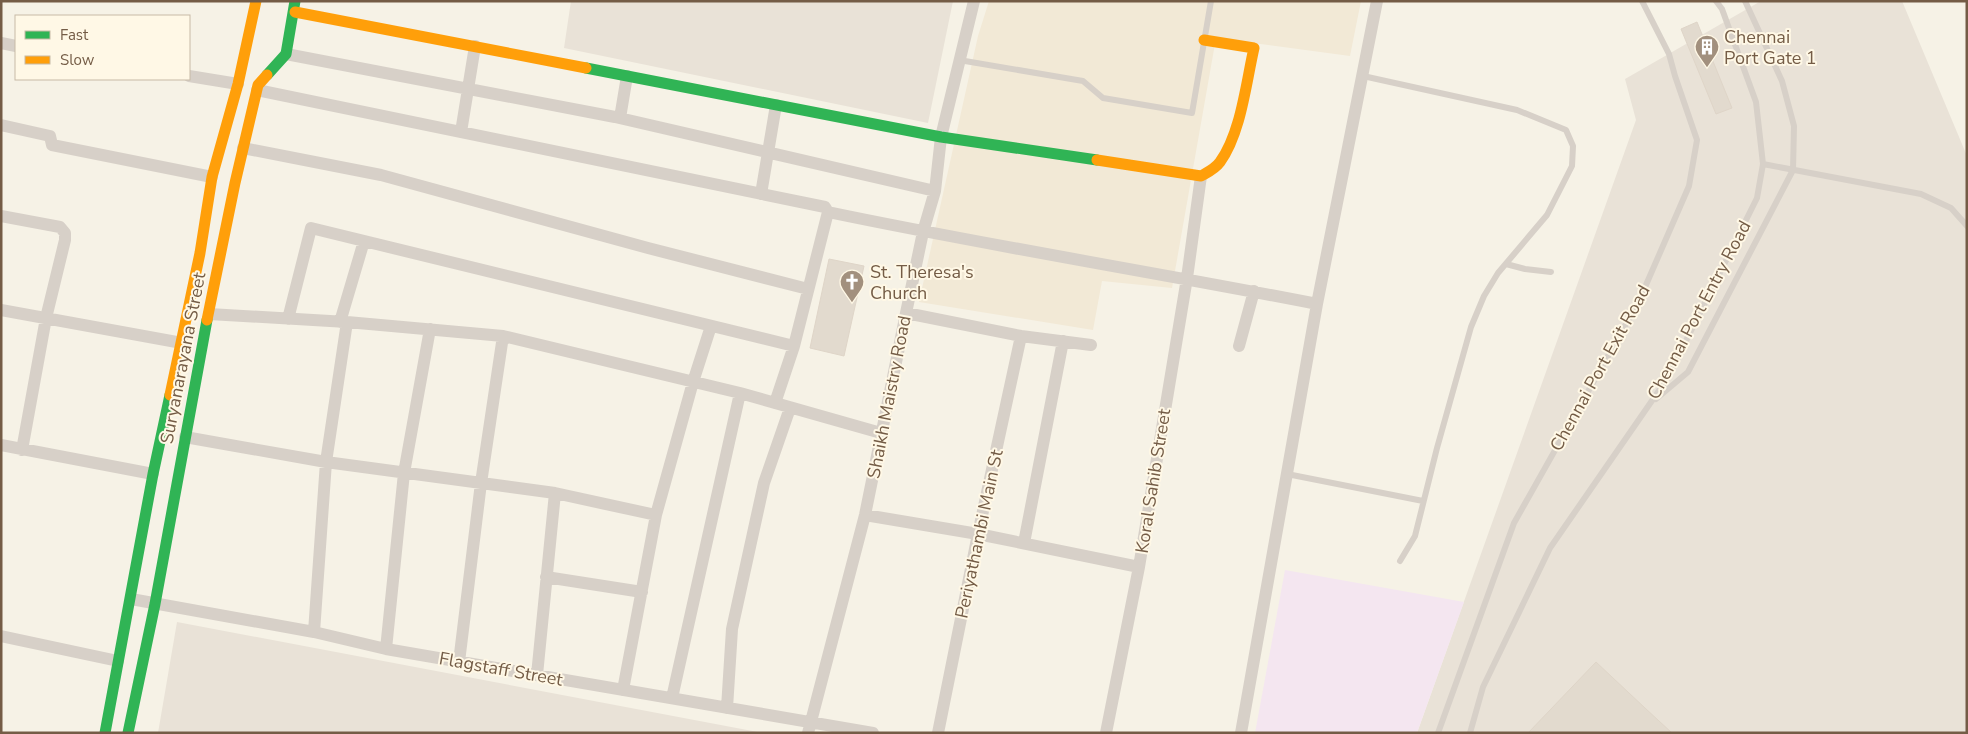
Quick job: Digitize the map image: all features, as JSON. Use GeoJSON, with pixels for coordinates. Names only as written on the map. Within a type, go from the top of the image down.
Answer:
{"type":"FeatureCollection","features":[{"type":"Feature","properties":{"kind":"main road","name":"Suryanarayana Street"},"geometry":{"type":"LineString","coordinates":[[104,733],[131,599],[153,474],[200,253],[212,177],[238,84],[256,1]]}},
{"type":"Feature","properties":{"kind":"main road"},"geometry":{"type":"LineString","coordinates":[[286,54],[295,6],[475,46],[940,137],[1202,176],[1220,162],[1231,142],[1254,48],[1204,40]]}},
{"type":"Feature","properties":{"kind":"main road","name":"Suryanarayana Street"},"geometry":{"type":"LineString","coordinates":[[128,733],[155,604],[185,437],[243,148],[258,84],[286,54]]}},
{"type":"Feature","properties":{"kind":"street","name":"Shaikh Maistry Road"},"geometry":{"type":"LineString","coordinates":[[809,727],[865,515],[923,232],[935,191],[940,137],[974,1]]}},
{"type":"Feature","properties":{"kind":"street"},"geometry":{"type":"LineString","coordinates":[[1241,733],[1317,304],[1377,1]]}},
{"type":"Feature","properties":{"kind":"street"},"geometry":{"type":"LineString","coordinates":[[1,43],[15,46]]}},
{"type":"Feature","properties":{"kind":"street"},"geometry":{"type":"LineString","coordinates":[[461,132],[475,46]]}},
{"type":"Feature","properties":{"kind":"street"},"geometry":{"type":"LineString","coordinates":[[286,54],[620,118],[935,191]]}},
{"type":"Feature","properties":{"kind":"street"},"geometry":{"type":"LineString","coordinates":[[190,76],[238,84]]}},
{"type":"Feature","properties":{"kind":"street"},"geometry":{"type":"LineString","coordinates":[[620,118],[627,76]]}},
{"type":"Feature","properties":{"kind":"street"},"geometry":{"type":"LineString","coordinates":[[257,90],[825,207],[828,212],[923,232],[1187,278],[1317,304]]}},
{"type":"Feature","properties":{"kind":"street"},"geometry":{"type":"LineString","coordinates":[[761,194],[776,105]]}},
{"type":"Feature","properties":{"kind":"street"},"geometry":{"type":"LineString","coordinates":[[1,126],[50,136],[52,145],[212,177]]}},
{"type":"Feature","properties":{"kind":"street"},"geometry":{"type":"LineString","coordinates":[[243,148],[381,175],[648,248],[808,289]]}},
{"type":"Feature","properties":{"kind":"street","name":"Koral Sahib Street"},"geometry":{"type":"LineString","coordinates":[[1106,733],[1138,567],[1187,278],[1202,176]]}},
{"type":"Feature","properties":{"kind":"street"},"geometry":{"type":"LineString","coordinates":[[775,404],[794,346],[828,212]]}},
{"type":"Feature","properties":{"kind":"street"},"geometry":{"type":"LineString","coordinates":[[1,216],[60,227],[65,233],[65,240],[46,318],[22,450]]}},
{"type":"Feature","properties":{"kind":"street"},"geometry":{"type":"LineString","coordinates":[[288,319],[311,228],[794,346]]}},
{"type":"Feature","properties":{"kind":"street"},"geometry":{"type":"LineString","coordinates":[[314,632],[326,462],[344,322],[364,241]]}},
{"type":"Feature","properties":{"kind":"street"},"geometry":{"type":"LineString","coordinates":[[1239,346],[1254,292]]}},
{"type":"Feature","properties":{"kind":"street"},"geometry":{"type":"LineString","coordinates":[[1,310],[182,343]]}},
{"type":"Feature","properties":{"kind":"street"},"geometry":{"type":"LineString","coordinates":[[906,313],[1022,336],[1091,345]]}},
{"type":"Feature","properties":{"kind":"street"},"geometry":{"type":"LineString","coordinates":[[209,314],[344,322],[503,336],[740,393],[881,433]]}},
{"type":"Feature","properties":{"kind":"street"},"geometry":{"type":"LineString","coordinates":[[622,690],[656,515],[710,326]]}},
{"type":"Feature","properties":{"kind":"street"},"geometry":{"type":"LineString","coordinates":[[386,649],[404,473],[430,329]]}},
{"type":"Feature","properties":{"kind":"street"},"geometry":{"type":"LineString","coordinates":[[459,662],[481,483],[503,336]]}},
{"type":"Feature","properties":{"kind":"street","name":"Periyathambi Main St"},"geometry":{"type":"LineString","coordinates":[[938,733],[978,534],[1022,336]]}},
{"type":"Feature","properties":{"kind":"street"},"geometry":{"type":"LineString","coordinates":[[1024,543],[1063,341]]}},
{"type":"Feature","properties":{"kind":"street"},"geometry":{"type":"LineString","coordinates":[[672,698],[740,393]]}},
{"type":"Feature","properties":{"kind":"street"},"geometry":{"type":"LineString","coordinates":[[727,708],[732,629],[764,483],[790,408]]}},
{"type":"Feature","properties":{"kind":"street"},"geometry":{"type":"LineString","coordinates":[[185,437],[326,462],[555,493],[656,515]]}},
{"type":"Feature","properties":{"kind":"street"},"geometry":{"type":"LineString","coordinates":[[1,445],[153,474]]}},
{"type":"Feature","properties":{"kind":"street"},"geometry":{"type":"LineString","coordinates":[[537,675],[555,493]]}},
{"type":"Feature","properties":{"kind":"street"},"geometry":{"type":"LineString","coordinates":[[865,515],[978,534],[1138,567]]}},
{"type":"Feature","properties":{"kind":"street"},"geometry":{"type":"LineString","coordinates":[[546,577],[642,592]]}},
{"type":"Feature","properties":{"kind":"street","name":"Flagstaff Street"},"geometry":{"type":"LineString","coordinates":[[131,599],[314,632],[386,649],[727,708],[809,727],[873,733]]}},
{"type":"Feature","properties":{"kind":"street"},"geometry":{"type":"LineString","coordinates":[[1,636],[118,661]]}},
{"type":"Feature","properties":{"kind":"lane"},"geometry":{"type":"LineString","coordinates":[[959,60],[1083,81],[1103,98],[1192,113],[1211,1]]}},
{"type":"Feature","properties":{"kind":"lane","name":"Chennai Port Exit Road"},"geometry":{"type":"LineString","coordinates":[[1438,733],[1514,523],[1639,301],[1689,186],[1698,140],[1669,54],[1642,1]]}},
{"type":"Feature","properties":{"kind":"lane","name":"Chennai Port Entry Road"},"geometry":{"type":"LineString","coordinates":[[1470,733],[1483,687],[1550,548],[1667,379],[1758,198],[1763,164],[1756,102],[1722,9],[1716,1]]}},
{"type":"Feature","properties":{"kind":"lane"},"geometry":{"type":"LineString","coordinates":[[1650,404],[1688,372],[1793,170],[1794,126],[1782,81],[1745,1]]}},
{"type":"Feature","properties":{"kind":"lane"},"geometry":{"type":"LineString","coordinates":[[1363,76],[1517,110],[1566,130],[1573,146],[1572,166],[1547,215],[1498,273],[1484,296],[1471,327],[1414,536],[1400,561]]}},
{"type":"Feature","properties":{"kind":"lane"},"geometry":{"type":"LineString","coordinates":[[1763,164],[1921,194],[1951,208],[1967,226]]}},
{"type":"Feature","properties":{"kind":"lane"},"geometry":{"type":"LineString","coordinates":[[1506,264],[1525,269],[1551,272]]}},
{"type":"Feature","properties":{"kind":"lane"},"geometry":{"type":"LineString","coordinates":[[1287,474],[1423,501]]}},
{"type":"Feature","properties":{"kind":"shaded area"},"geometry":{"type":"Polygon","coordinates":[[[571,1],[953,1],[928,123],[564,48],[571,1]]]}},
{"type":"Feature","properties":{"kind":"shaded area"},"geometry":{"type":"Polygon","coordinates":[[[989,1],[1361,1],[1350,56],[1216,38],[1172,288],[1102,281],[1093,330],[919,302],[978,36],[989,1]]]}},
{"type":"Feature","properties":{"kind":"shaded area"},"geometry":{"type":"Polygon","coordinates":[[[1761,1],[1902,1],[1967,156],[1967,733],[1417,733],[1636,120],[1625,79],[1761,1]]]}},
{"type":"Feature","properties":{"kind":"shaded area"},"geometry":{"type":"Polygon","coordinates":[[[1285,570],[1464,602],[1417,733],[1255,733],[1285,570]]]}},
{"type":"Feature","properties":{"kind":"shaded area"},"geometry":{"type":"Polygon","coordinates":[[[177,622],[763,733],[158,733],[177,622]]]}},
{"type":"Feature","properties":{"kind":"building","name":"Chennai Port Gate 1"},"geometry":{"type":"Polygon","coordinates":[[[1697,22],[1732,108],[1716,114],[1681,29],[1697,22]]]}},
{"type":"Feature","properties":{"kind":"building"},"geometry":{"type":"Polygon","coordinates":[[[829,259],[864,266],[844,356],[810,348],[829,259]]]}},
{"type":"Feature","properties":{"kind":"building"},"geometry":{"type":"Polygon","coordinates":[[[1596,662],[1645,708],[1672,733],[1528,733],[1596,662]]]}},
{"type":"Feature","properties":{"kind":"traffic: fast"},"geometry":{"type":"LineString","coordinates":[[267,75],[286,54],[295,1]]}},
{"type":"Feature","properties":{"kind":"traffic: fast"},"geometry":{"type":"LineString","coordinates":[[586,68],[941,137],[1097,160]]}},
{"type":"Feature","properties":{"kind":"traffic: fast"},"geometry":{"type":"LineString","coordinates":[[128,733],[155,604],[207,320]]}},
{"type":"Feature","properties":{"kind":"traffic: fast"},"geometry":{"type":"LineString","coordinates":[[105,733],[153,474],[170,395]]}},
{"type":"Feature","properties":{"kind":"traffic: slow"},"geometry":{"type":"LineString","coordinates":[[170,395],[200,253],[212,177],[238,84],[256,1]]}},
{"type":"Feature","properties":{"kind":"traffic: slow"},"geometry":{"type":"LineString","coordinates":[[295,12],[586,68]]}},
{"type":"Feature","properties":{"kind":"traffic: slow"},"geometry":{"type":"LineString","coordinates":[[1097,160],[1201,176],[1218,164],[1227,150],[1238,122],[1254,48],[1204,40]]}},
{"type":"Feature","properties":{"kind":"traffic: slow"},"geometry":{"type":"LineString","coordinates":[[207,320],[235,183],[258,85],[267,75]]}},
{"type":"Feature","properties":{"kind":"place","name":"Chennai Port Gate 1"},"geometry":{"type":"Point","coordinates":[1707,68]}},
{"type":"Feature","properties":{"kind":"place","name":"St. Theresa's Church"},"geometry":{"type":"Point","coordinates":[852,303]}}]}
